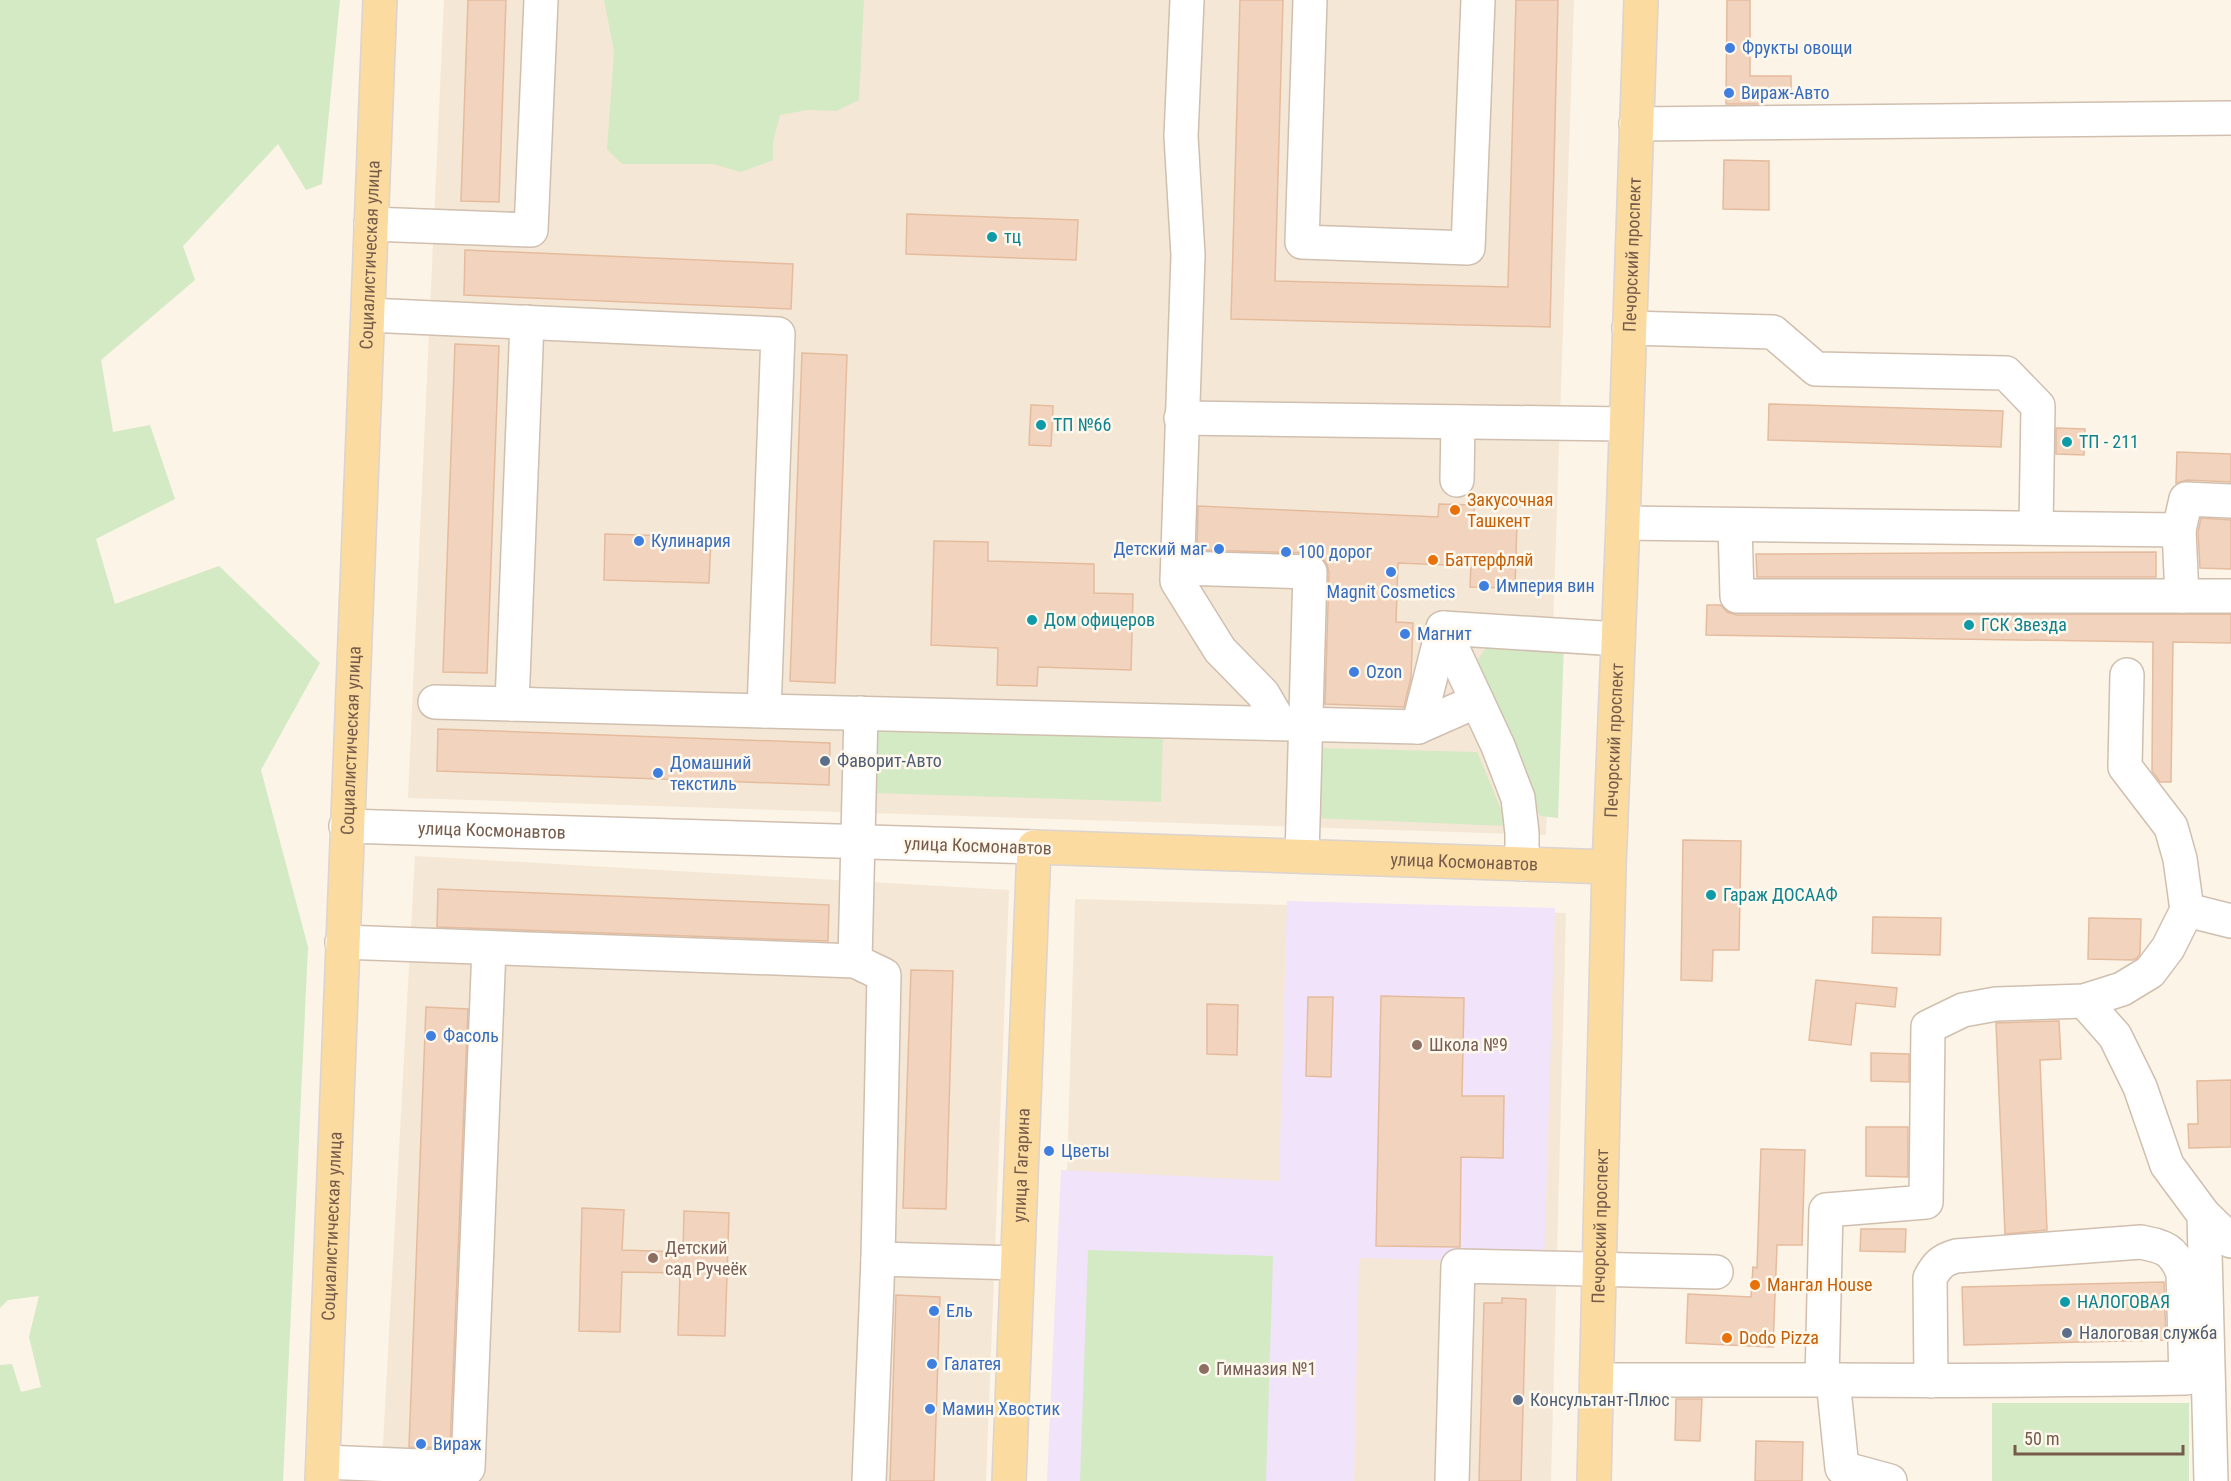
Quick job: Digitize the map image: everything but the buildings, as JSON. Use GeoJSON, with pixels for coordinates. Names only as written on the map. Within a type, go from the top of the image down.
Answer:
{"type":"FeatureCollection","features":[{"type":"Feature","properties":{"kind":"main road","name":"Социалистическая улица"},"geometry":{"type":"LineString","coordinates":[[322,1471],[380,0]]}},
{"type":"Feature","properties":{"kind":"main road","name":"Печорский проспект"},"geometry":{"type":"LineString","coordinates":[[1594,1481],[1609,867],[1641,0]]}},
{"type":"Feature","properties":{"kind":"main road","name":"улица Космонавтов"},"geometry":{"type":"LineString","coordinates":[[1034,847],[1609,867]]}},
{"type":"Feature","properties":{"kind":"main road","name":"улица Гагарина"},"geometry":{"type":"LineString","coordinates":[[1008,1481],[1034,847]]}},
{"type":"Feature","properties":{"kind":"street"},"geometry":{"type":"LineString","coordinates":[[371,224],[531,230],[541,0]]}},
{"type":"Feature","properties":{"kind":"street"},"geometry":{"type":"LineString","coordinates":[[1187,0],[1181,136],[1188,255],[1177,581],[1220,651],[1293,723]]}},
{"type":"Feature","properties":{"kind":"street"},"geometry":{"type":"LineString","coordinates":[[1310,0],[1302,242],[1468,248],[1478,0]]}},
{"type":"Feature","properties":{"kind":"street"},"geometry":{"type":"LineString","coordinates":[[1636,124],[2231,118]]}},
{"type":"Feature","properties":{"kind":"street"},"geometry":{"type":"LineString","coordinates":[[368,315],[778,334],[764,711]]}},
{"type":"Feature","properties":{"kind":"street"},"geometry":{"type":"LineString","coordinates":[[512,704],[527,322]]}},
{"type":"Feature","properties":{"kind":"street"},"geometry":{"type":"LineString","coordinates":[[1629,328],[1773,332],[1816,369],[2006,373],[2038,406],[2036,528]]}},
{"type":"Feature","properties":{"kind":"street"},"geometry":{"type":"LineString","coordinates":[[1181,418],[1626,424]]}},
{"type":"Feature","properties":{"kind":"street"},"geometry":{"type":"LineString","coordinates":[[1457,480],[1458,422]]}},
{"type":"Feature","properties":{"kind":"street"},"geometry":{"type":"LineString","coordinates":[[2182,596],[2179,530],[2186,499],[2231,501]]}},
{"type":"Feature","properties":{"kind":"street"},"geometry":{"type":"LineString","coordinates":[[1623,523],[2179,530]]}},
{"type":"Feature","properties":{"kind":"street"},"geometry":{"type":"LineString","coordinates":[[1736,525],[1737,596],[2229,596]]}},
{"type":"Feature","properties":{"kind":"street"},"geometry":{"type":"LineString","coordinates":[[1178,568],[1310,572],[1293,723],[1302,856]]}},
{"type":"Feature","properties":{"kind":"street"},"geometry":{"type":"LineString","coordinates":[[1443,628],[1618,639]]}},
{"type":"Feature","properties":{"kind":"street"},"geometry":{"type":"LineString","coordinates":[[1443,628],[1518,798],[1522,833],[1522,864]]}},
{"type":"Feature","properties":{"kind":"street"},"geometry":{"type":"LineString","coordinates":[[1418,727],[1443,628]]}},
{"type":"Feature","properties":{"kind":"street"},"geometry":{"type":"LineString","coordinates":[[1890,1481],[1842,1468],[1827,1380],[1826,1210],[1926,1202],[1928,1027],[1963,1010],[1996,1004],[2084,1001],[2122,989],[2150,972],[2168,948],[2187,910],[2180,860],[2170,827],[2125,767],[2127,675]]}},
{"type":"Feature","properties":{"kind":"street"},"geometry":{"type":"LineString","coordinates":[[435,702],[1418,727],[1477,701]]}},
{"type":"Feature","properties":{"kind":"street"},"geometry":{"type":"LineString","coordinates":[[855,961],[861,713]]}},
{"type":"Feature","properties":{"kind":"street","name":"улица Космонавтов"},"geometry":{"type":"LineString","coordinates":[[346,826],[1034,847]]}},
{"type":"Feature","properties":{"kind":"street"},"geometry":{"type":"LineString","coordinates":[[2187,910],[2231,921]]}},
{"type":"Feature","properties":{"kind":"street"},"geometry":{"type":"LineString","coordinates":[[342,942],[855,961],[884,975],[878,1259],[869,1481]]}},
{"type":"Feature","properties":{"kind":"street"},"geometry":{"type":"LineString","coordinates":[[322,1471],[468,1468],[489,948]]}},
{"type":"Feature","properties":{"kind":"street"},"geometry":{"type":"LineString","coordinates":[[2084,1001],[2115,1036],[2140,1087],[2167,1166],[2204,1215],[2231,1241]]}},
{"type":"Feature","properties":{"kind":"street"},"geometry":{"type":"LineString","coordinates":[[2204,1215],[2211,1481]]}},
{"type":"Feature","properties":{"kind":"street"},"geometry":{"type":"LineString","coordinates":[[1597,1380],[1931,1380],[2186,1378],[2183,1273],[2177,1258],[2164,1247],[2141,1242],[1956,1256],[1943,1260],[1930,1278],[1931,1380]]}},
{"type":"Feature","properties":{"kind":"street"},"geometry":{"type":"LineString","coordinates":[[878,1259],[1017,1263]]}},
{"type":"Feature","properties":{"kind":"street"},"geometry":{"type":"LineString","coordinates":[[1452,1481],[1458,1266],[1716,1272]]}},
{"type":"Feature","properties":{"kind":"street"},"geometry":{"type":"LineString","coordinates":[[2208,1383],[2231,1347]]}},
{"type":"Feature","properties":{"kind":"shaded area"},"geometry":{"type":"Polygon","coordinates":[[[444,0],[1574,0],[1546,835],[408,798],[444,0]]]}},
{"type":"Feature","properties":{"kind":"shaded area"},"geometry":{"type":"Polygon","coordinates":[[[415,856],[1009,890],[986,1481],[381,1481],[415,856]]]}},
{"type":"Feature","properties":{"kind":"shaded area"},"geometry":{"type":"Polygon","coordinates":[[[1075,899],[1566,913],[1551,1481],[1058,1481],[1075,899]]]}},
{"type":"Feature","properties":{"kind":"shaded area"},"geometry":{"type":"Polygon","coordinates":[[[1287,901],[1555,908],[1544,1263],[1359,1258],[1354,1481],[1047,1481],[1061,1170],[1279,1181],[1287,901]]]}},
{"type":"Feature","properties":{"kind":"green space"},"geometry":{"type":"Polygon","coordinates":[[[0,0],[340,0],[322,184],[306,190],[278,144],[183,246],[195,280],[101,360],[113,432],[150,425],[175,499],[96,539],[115,604],[219,566],[320,663],[261,770],[308,947],[283,1481],[0,1481],[0,1365],[12,1364],[21,1392],[41,1387],[29,1337],[39,1296],[8,1300],[0,1308],[0,0]]]}},
{"type":"Feature","properties":{"kind":"green space"},"geometry":{"type":"Polygon","coordinates":[[[604,0],[864,0],[859,100],[836,111],[807,110],[780,115],[773,142],[773,160],[741,172],[713,164],[622,164],[607,149],[614,51],[604,0]]]}},
{"type":"Feature","properties":{"kind":"green space"},"geometry":{"type":"Polygon","coordinates":[[[1492,640],[1564,642],[1558,818],[1540,816],[1469,671],[1492,640]]]}},
{"type":"Feature","properties":{"kind":"green space"},"geometry":{"type":"Polygon","coordinates":[[[877,719],[1163,728],[1161,802],[874,793],[877,719]]]}},
{"type":"Feature","properties":{"kind":"green space"},"geometry":{"type":"Polygon","coordinates":[[[1317,748],[1477,752],[1508,826],[1313,818],[1317,748]]]}},
{"type":"Feature","properties":{"kind":"green space"},"geometry":{"type":"Polygon","coordinates":[[[1088,1250],[1273,1256],[1266,1481],[1080,1481],[1088,1250]]]}},
{"type":"Feature","properties":{"kind":"green space"},"geometry":{"type":"Polygon","coordinates":[[[1992,1403],[2189,1403],[2189,1481],[1992,1481],[1992,1403]]]}},
{"type":"Feature","properties":{"kind":"place","name":"Фрукты овощи"},"geometry":{"type":"Point","coordinates":[1730,48]}},
{"type":"Feature","properties":{"kind":"place","name":"Вираж-Авто"},"geometry":{"type":"Point","coordinates":[1729,93]}},
{"type":"Feature","properties":{"kind":"place","name":"тц"},"geometry":{"type":"Point","coordinates":[992,237]}},
{"type":"Feature","properties":{"kind":"place","name":"ТП №66"},"geometry":{"type":"Point","coordinates":[1041,425]}},
{"type":"Feature","properties":{"kind":"place","name":"ТП - 211"},"geometry":{"type":"Point","coordinates":[2067,442]}},
{"type":"Feature","properties":{"kind":"place","name":"Закусочная Ташкент"},"geometry":{"type":"Point","coordinates":[1455,510]}},
{"type":"Feature","properties":{"kind":"place","name":"Кулинария"},"geometry":{"type":"Point","coordinates":[639,541]}},
{"type":"Feature","properties":{"kind":"place","name":"Детский маг"},"geometry":{"type":"Point","coordinates":[1219,549]}},
{"type":"Feature","properties":{"kind":"place","name":"100 дорог"},"geometry":{"type":"Point","coordinates":[1286,552]}},
{"type":"Feature","properties":{"kind":"place","name":"Баттерфляй"},"geometry":{"type":"Point","coordinates":[1433,560]}},
{"type":"Feature","properties":{"kind":"place","name":"Magnit Cosmetics"},"geometry":{"type":"Point","coordinates":[1391,572]}},
{"type":"Feature","properties":{"kind":"place","name":"Империя вин"},"geometry":{"type":"Point","coordinates":[1484,586]}},
{"type":"Feature","properties":{"kind":"place","name":"Дом офицеров"},"geometry":{"type":"Point","coordinates":[1032,620]}},
{"type":"Feature","properties":{"kind":"place","name":"ГСК Звезда"},"geometry":{"type":"Point","coordinates":[1969,625]}},
{"type":"Feature","properties":{"kind":"place","name":"Магнит"},"geometry":{"type":"Point","coordinates":[1405,634]}},
{"type":"Feature","properties":{"kind":"place","name":"Ozon"},"geometry":{"type":"Point","coordinates":[1354,672]}},
{"type":"Feature","properties":{"kind":"place","name":"Фаворит-Авто"},"geometry":{"type":"Point","coordinates":[825,761]}},
{"type":"Feature","properties":{"kind":"place","name":"Домашний текстиль"},"geometry":{"type":"Point","coordinates":[658,773]}},
{"type":"Feature","properties":{"kind":"place","name":"Гараж ДОСААФ"},"geometry":{"type":"Point","coordinates":[1711,895]}},
{"type":"Feature","properties":{"kind":"place","name":"Фасоль"},"geometry":{"type":"Point","coordinates":[431,1036]}},
{"type":"Feature","properties":{"kind":"place","name":"Школа №9"},"geometry":{"type":"Point","coordinates":[1417,1045]}},
{"type":"Feature","properties":{"kind":"place","name":"Цветы"},"geometry":{"type":"Point","coordinates":[1049,1151]}},
{"type":"Feature","properties":{"kind":"place","name":"Детский сад Ручеёк"},"geometry":{"type":"Point","coordinates":[653,1258]}},
{"type":"Feature","properties":{"kind":"place","name":"Мангал House"},"geometry":{"type":"Point","coordinates":[1755,1285]}},
{"type":"Feature","properties":{"kind":"place","name":"НАЛОГОВАЯ"},"geometry":{"type":"Point","coordinates":[2065,1302]}},
{"type":"Feature","properties":{"kind":"place","name":"Ель"},"geometry":{"type":"Point","coordinates":[934,1311]}},
{"type":"Feature","properties":{"kind":"place","name":"Налоговая служба"},"geometry":{"type":"Point","coordinates":[2067,1333]}},
{"type":"Feature","properties":{"kind":"place","name":"Dodo Pizza"},"geometry":{"type":"Point","coordinates":[1727,1338]}},
{"type":"Feature","properties":{"kind":"place","name":"Галатея"},"geometry":{"type":"Point","coordinates":[932,1364]}},
{"type":"Feature","properties":{"kind":"place","name":"Гимназия №1"},"geometry":{"type":"Point","coordinates":[1204,1369]}},
{"type":"Feature","properties":{"kind":"place","name":"Консультант-Плюс"},"geometry":{"type":"Point","coordinates":[1518,1400]}},
{"type":"Feature","properties":{"kind":"place","name":"Мамин Хвостик"},"geometry":{"type":"Point","coordinates":[930,1409]}},
{"type":"Feature","properties":{"kind":"place","name":"Вираж"},"geometry":{"type":"Point","coordinates":[421,1444]}}]}
